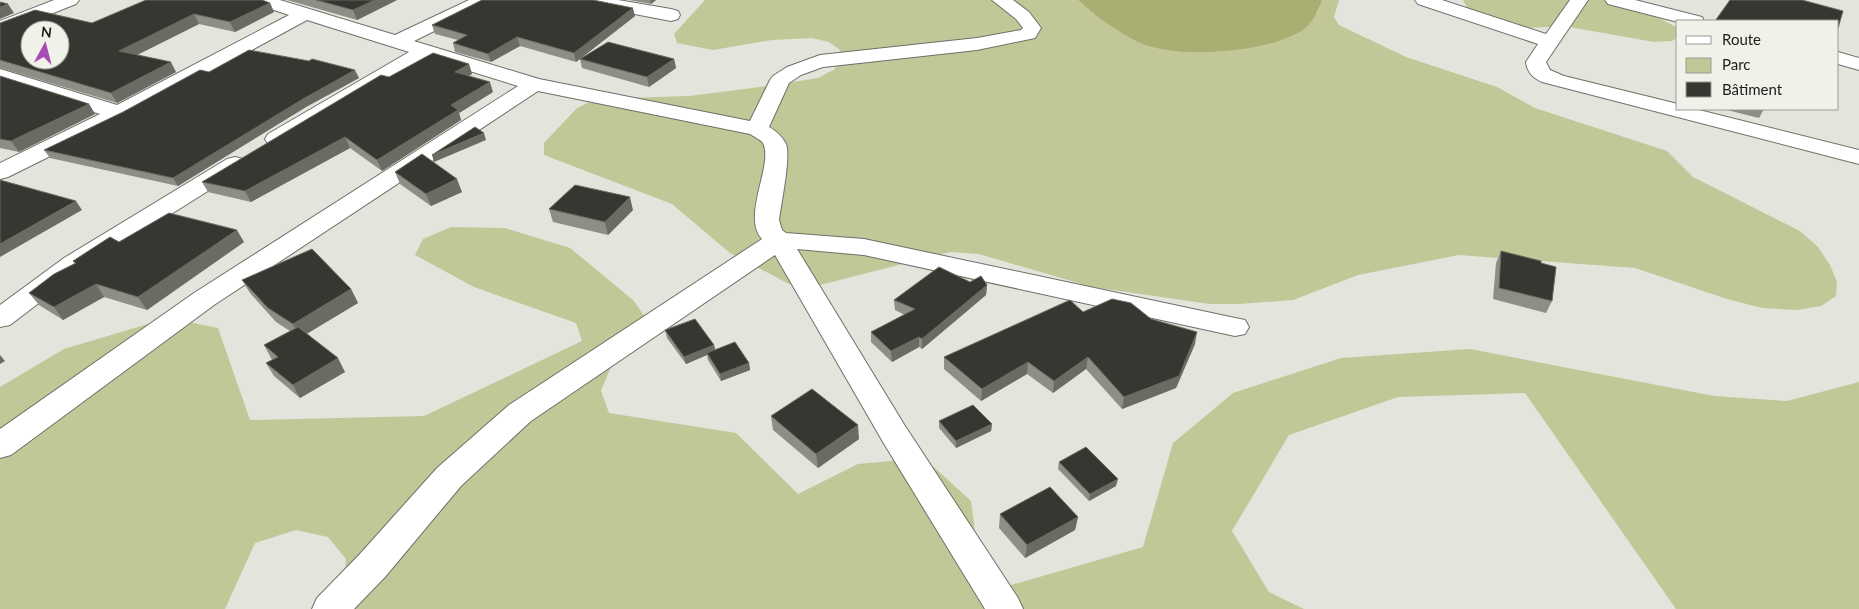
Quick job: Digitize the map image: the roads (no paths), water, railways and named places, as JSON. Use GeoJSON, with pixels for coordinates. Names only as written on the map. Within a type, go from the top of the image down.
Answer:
{"type":"FeatureCollection","features":[{"type":"Feature","properties":{"kind":"street"},"geometry":{"type":"LineString","coordinates":[[0,28],[70,0]]}},
{"type":"Feature","properties":{"kind":"street"},"geometry":{"type":"LineString","coordinates":[[262,0],[296,7],[397,42],[535,84],[758,129],[769,136],[775,145],[776,156],[767,220],[770,233],[779,240],[894,434],[1005,609]]}},
{"type":"Feature","properties":{"kind":"street"},"geometry":{"type":"LineString","coordinates":[[397,42],[483,0]]}},
{"type":"Feature","properties":{"kind":"street"},"geometry":{"type":"LineString","coordinates":[[588,0],[671,15]]}},
{"type":"Feature","properties":{"kind":"street"},"geometry":{"type":"LineString","coordinates":[[758,129],[780,80],[787,74],[820,61],[977,44],[1028,34],[1032,28],[1030,23],[1025,17],[1001,0]]}},
{"type":"Feature","properties":{"kind":"street"},"geometry":{"type":"LineString","coordinates":[[1424,0],[1550,42]]}},
{"type":"Feature","properties":{"kind":"street"},"geometry":{"type":"LineString","coordinates":[[1579,0],[1536,62],[1536,67],[1540,73],[1548,77],[1676,110]]}},
{"type":"Feature","properties":{"kind":"street"},"geometry":{"type":"LineString","coordinates":[[1614,0],[1691,20]]}},
{"type":"Feature","properties":{"kind":"street"},"geometry":{"type":"LineString","coordinates":[[0,172],[119,113],[296,7]]}},
{"type":"Feature","properties":{"kind":"street"},"geometry":{"type":"LineString","coordinates":[[0,318],[73,264],[315,114],[425,51]]}},
{"type":"Feature","properties":{"kind":"street"},"geometry":{"type":"LineString","coordinates":[[1839,58],[1859,64]]}},
{"type":"Feature","properties":{"kind":"street"},"geometry":{"type":"LineString","coordinates":[[0,75],[119,113]]}},
{"type":"Feature","properties":{"kind":"street"},"geometry":{"type":"LineString","coordinates":[[0,446],[204,299],[535,84]]}},
{"type":"Feature","properties":{"kind":"street"},"geometry":{"type":"LineString","coordinates":[[1676,110],[1859,157]]}},
{"type":"Feature","properties":{"kind":"street"},"geometry":{"type":"LineString","coordinates":[[330,609],[372,566],[449,477],[520,413],[779,240],[864,247],[1235,327]]}}]}
